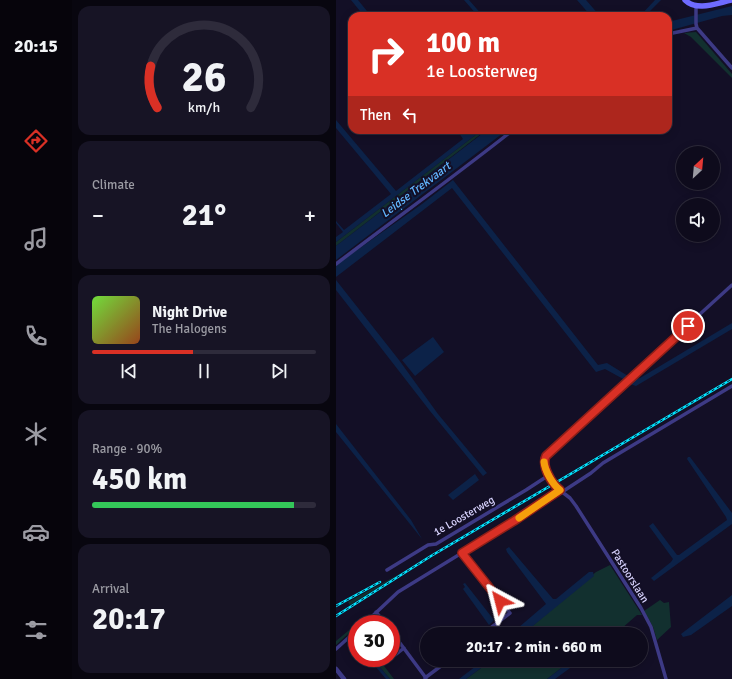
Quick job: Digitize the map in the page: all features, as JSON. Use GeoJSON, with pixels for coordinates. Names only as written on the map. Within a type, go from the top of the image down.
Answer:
{"type":"FeatureCollection","features":[{"type":"Feature","properties":{"kind":"main road"},"geometry":{"type":"LineString","coordinates":[[684,0],[690,5],[696,6],[732,0]]}},
{"type":"Feature","properties":{"kind":"street"},"geometry":{"type":"LineString","coordinates":[[696,6],[696,26],[732,68]]}},
{"type":"Feature","properties":{"kind":"street"},"geometry":{"type":"LineString","coordinates":[[672,33],[696,26]]}},
{"type":"Feature","properties":{"kind":"street"},"geometry":{"type":"LineString","coordinates":[[336,264],[461,171],[508,134]]}},
{"type":"Feature","properties":{"kind":"street"},"geometry":{"type":"LineString","coordinates":[[561,491],[549,475],[544,464],[544,459],[549,452],[633,377],[732,285]]}},
{"type":"Feature","properties":{"kind":"street"},"geometry":{"type":"LineString","coordinates":[[373,615],[398,592],[591,473],[603,462],[732,386]]}},
{"type":"Feature","properties":{"kind":"street","name":"1e Loosterweg"},"geometry":{"type":"LineString","coordinates":[[387,570],[428,545],[436,544],[549,475]]}},
{"type":"Feature","properties":{"kind":"street","name":"Pastoorslaan"},"geometry":{"type":"LineString","coordinates":[[561,491],[570,498],[576,506],[641,608],[651,627],[666,679]]}},
{"type":"Feature","properties":{"kind":"street"},"geometry":{"type":"LineString","coordinates":[[462,553],[510,613],[491,627]]}},
{"type":"Feature","properties":{"kind":"street"},"geometry":{"type":"LineString","coordinates":[[336,649],[348,638]]}},
{"type":"Feature","properties":{"kind":"street"},"geometry":{"type":"LineString","coordinates":[[400,643],[425,678],[440,667]]}},
{"type":"Feature","properties":{"kind":"street"},"geometry":{"type":"LineString","coordinates":[[400,651],[404,648]]}},
{"type":"Feature","properties":{"kind":"street"},"geometry":{"type":"LineString","coordinates":[[336,669],[344,679]]}},
{"type":"Feature","properties":{"kind":"green space"},"geometry":{"type":"Polygon","coordinates":[[[696,32],[732,74],[732,78],[691,37],[684,33],[696,32]]]}},
{"type":"Feature","properties":{"kind":"green space"},"geometry":{"type":"Polygon","coordinates":[[[477,134],[481,134],[336,246],[336,242],[477,134]]]}},
{"type":"Feature","properties":{"kind":"green space"},"geometry":{"type":"Polygon","coordinates":[[[610,565],[642,615],[637,615],[623,627],[531,627],[596,572],[610,565]]]}},
{"type":"Feature","properties":{"kind":"green space"},"geometry":{"type":"Polygon","coordinates":[[[401,573],[350,605],[348,602],[401,573]]]}},
{"type":"Feature","properties":{"kind":"green space"},"geometry":{"type":"Polygon","coordinates":[[[660,600],[664,603],[669,602],[671,627],[657,640],[653,627],[644,611],[660,600]]]}},
{"type":"Feature","properties":{"kind":"green space"},"geometry":{"type":"Polygon","coordinates":[[[348,631],[348,634],[336,645],[336,641],[348,631]]]}},
{"type":"Feature","properties":{"kind":"green space"},"geometry":{"type":"Polygon","coordinates":[[[380,667],[385,667],[394,679],[390,679],[380,667]]]}},
{"type":"Feature","properties":{"kind":"green space"},"geometry":{"type":"Polygon","coordinates":[[[482,667],[563,667],[547,679],[466,679],[482,667]]]}},
{"type":"Feature","properties":{"kind":"water"},"geometry":{"type":"Polygon","coordinates":[[[351,0],[358,0],[368,12],[361,12],[351,0]]]}},
{"type":"Feature","properties":{"kind":"water"},"geometry":{"type":"Polygon","coordinates":[[[464,0],[469,0],[480,12],[474,12],[464,0]]]}},
{"type":"Feature","properties":{"kind":"water"},"geometry":{"type":"Polygon","coordinates":[[[577,0],[586,0],[596,12],[588,12],[577,0]]]}},
{"type":"Feature","properties":{"kind":"water"},"geometry":{"type":"Polygon","coordinates":[[[655,0],[661,0],[649,12],[644,12],[655,0]]]}},
{"type":"Feature","properties":{"kind":"water"},"geometry":{"type":"Polygon","coordinates":[[[732,6],[732,15],[722,16],[672,30],[672,21],[732,6]]]}},
{"type":"Feature","properties":{"kind":"water"},"geometry":{"type":"Polygon","coordinates":[[[336,120],[396,191],[463,139],[460,134],[477,134],[336,242],[336,237],[343,232],[336,221],[344,230],[391,194],[336,128],[336,120]]]}},
{"type":"Feature","properties":{"kind":"water","name":"Leidse Trekvaart"},"geometry":{"type":"Polygon","coordinates":[[[482,134],[502,134],[336,260],[336,246],[482,134]]]}},
{"type":"Feature","properties":{"kind":"water"},"geometry":{"type":"Polygon","coordinates":[[[453,180],[598,365],[607,363],[628,376],[625,380],[605,369],[596,372],[452,188],[336,277],[336,265],[453,180]]]}},
{"type":"Feature","properties":{"kind":"water"},"geometry":{"type":"Polygon","coordinates":[[[336,280],[399,360],[438,414],[487,473],[483,476],[430,411],[336,290],[336,280]]]}},
{"type":"Feature","properties":{"kind":"water"},"geometry":{"type":"Polygon","coordinates":[[[732,323],[732,329],[636,386],[630,384],[631,380],[640,378],[732,323]]]}},
{"type":"Feature","properties":{"kind":"water"},"geometry":{"type":"Polygon","coordinates":[[[433,337],[444,352],[415,376],[402,360],[433,337]]]}},
{"type":"Feature","properties":{"kind":"water"},"geometry":{"type":"Polygon","coordinates":[[[336,424],[411,520],[422,539],[336,432],[336,424]]]}},
{"type":"Feature","properties":{"kind":"water"},"geometry":{"type":"Polygon","coordinates":[[[690,457],[732,513],[732,524],[654,581],[651,578],[673,559],[649,526],[653,523],[677,555],[679,555],[727,520],[687,459],[690,457]]]}},
{"type":"Feature","properties":{"kind":"water"},"geometry":{"type":"Polygon","coordinates":[[[475,474],[479,480],[453,500],[448,495],[475,474]]]}},
{"type":"Feature","properties":{"kind":"water"},"geometry":{"type":"Polygon","coordinates":[[[509,547],[553,599],[556,599],[589,572],[593,572],[594,576],[532,627],[519,627],[546,604],[506,549],[509,547]]]}},
{"type":"Feature","properties":{"kind":"water"},"geometry":{"type":"Polygon","coordinates":[[[465,583],[494,620],[489,625],[463,589],[465,587],[463,584],[465,583]]]}},
{"type":"Feature","properties":{"kind":"water"},"geometry":{"type":"Polygon","coordinates":[[[732,595],[732,606],[691,635],[683,637],[681,634],[732,595]]]}},
{"type":"Feature","properties":{"kind":"water"},"geometry":{"type":"Polygon","coordinates":[[[376,667],[380,667],[390,679],[386,679],[376,667]]]}},
{"type":"Feature","properties":{"kind":"water"},"geometry":{"type":"Polygon","coordinates":[[[475,667],[482,667],[466,679],[459,679],[475,667]]]}},
{"type":"Feature","properties":{"kind":"water"},"geometry":{"type":"Polygon","coordinates":[[[563,667],[571,667],[555,679],[547,679],[563,667]]]}},
{"type":"Feature","properties":{"kind":"ferry route"},"geometry":{"type":"LineString","coordinates":[[395,201],[402,210]]}},
{"type":"Feature","properties":{"kind":"railway"},"geometry":{"type":"LineString","coordinates":[[336,616],[431,556],[732,379]]}},
{"type":"Feature","properties":{"kind":"railway"},"geometry":{"type":"LineString","coordinates":[[336,606],[380,582]]}},
{"type":"Feature","properties":{"kind":"slow traffic"},"geometry":{"type":"LineString","coordinates":[[519,518],[560,490],[557,488],[545,468],[544,462]]}},
{"type":"Feature","properties":{"kind":"route"},"geometry":{"type":"LineString","coordinates":[[500,601],[462,553],[514,521],[560,490],[557,488],[545,468],[544,459],[549,452],[688,326]]}}]}
